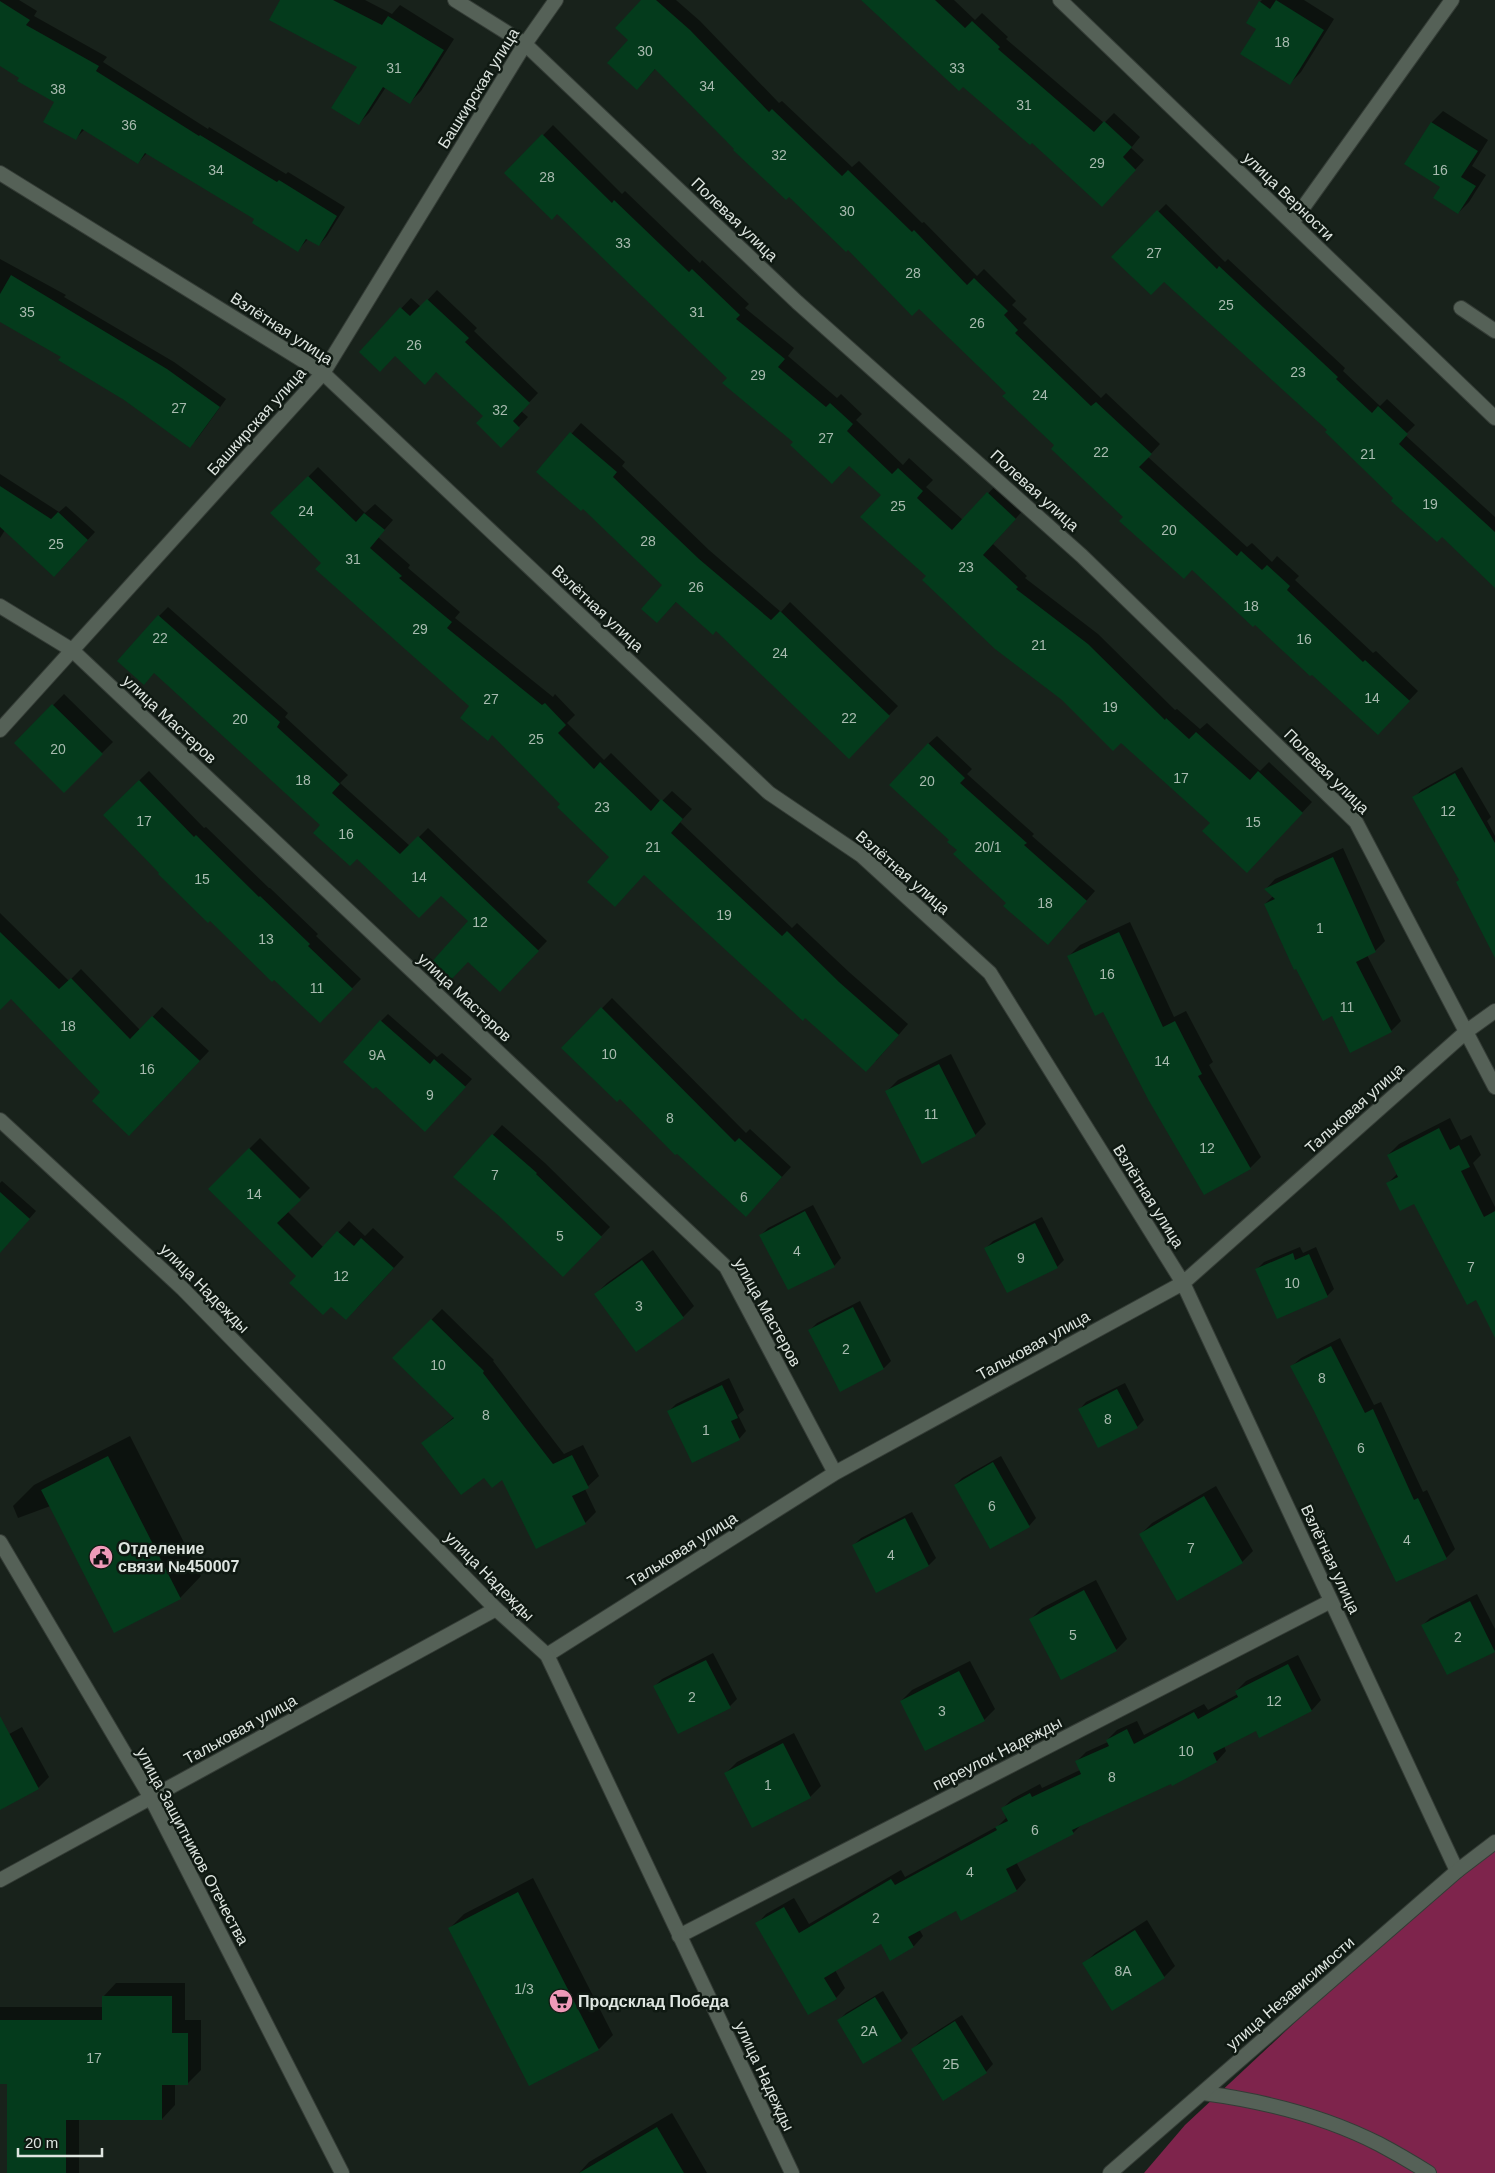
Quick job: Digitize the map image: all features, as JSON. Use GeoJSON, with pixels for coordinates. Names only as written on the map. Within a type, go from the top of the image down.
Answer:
{"type":"FeatureCollection","features":[{"type":"Feature","properties":{"kind":"street","name":"Полевая улица"},"geometry":{"type":"LineString","coordinates":[[455,0],[526,44],[797,302],[1082,556],[1356,822],[1495,1087]]}},
{"type":"Feature","properties":{"kind":"street","name":"Башкирская улица"},"geometry":{"type":"LineString","coordinates":[[0,730],[323,373],[526,44],[556,0]]}},
{"type":"Feature","properties":{"kind":"street","name":"улица Верности"},"geometry":{"type":"LineString","coordinates":[[1060,0],[1495,418]]}},
{"type":"Feature","properties":{"kind":"street"},"geometry":{"type":"LineString","coordinates":[[1292,223],[1452,0]]}},
{"type":"Feature","properties":{"kind":"street","name":"Взлётная улица"},"geometry":{"type":"LineString","coordinates":[[0,173],[323,373],[769,793],[862,856],[990,973],[1182,1283],[1457,1871]]}},
{"type":"Feature","properties":{"kind":"street"},"geometry":{"type":"LineString","coordinates":[[1461,308],[1495,331]]}},
{"type":"Feature","properties":{"kind":"street","name":"улица Мастеров"},"geometry":{"type":"LineString","coordinates":[[0,606],[72,650],[726,1267],[835,1473]]}},
{"type":"Feature","properties":{"kind":"street","name":"Тальковая улица"},"geometry":{"type":"LineString","coordinates":[[548,1655],[835,1473],[1182,1283],[1467,1031],[1495,1011]]}},
{"type":"Feature","properties":{"kind":"street","name":"улица Надежды"},"geometry":{"type":"LineString","coordinates":[[0,1120],[182,1288],[496,1609],[548,1655],[792,2173]]}},
{"type":"Feature","properties":{"kind":"street","name":"улица Защитников Отечества"},"geometry":{"type":"LineString","coordinates":[[0,1542],[151,1798],[342,2173]]}},
{"type":"Feature","properties":{"kind":"street","name":"переулок Надежды"},"geometry":{"type":"LineString","coordinates":[[680,1936],[1331,1601]]}},
{"type":"Feature","properties":{"kind":"street","name":"Тальковая улица"},"geometry":{"type":"LineString","coordinates":[[0,1880],[496,1609]]}},
{"type":"Feature","properties":{"kind":"street","name":"улица Независимости"},"geometry":{"type":"LineString","coordinates":[[1110,2173],[1457,1871],[1495,1842]]}},
{"type":"Feature","properties":{"kind":"street"},"geometry":{"type":"LineString","coordinates":[[1203,2093],[1259,2102],[1328,2122],[1379,2144],[1430,2173]]}},
{"type":"Feature","properties":{"kind":"shaded area"},"geometry":{"type":"Polygon","coordinates":[[[1495,1843],[1495,2173],[1144,2173],[1185,2125],[1457,1871],[1495,1843]]]}},
{"type":"Feature","properties":{"kind":"building"},"geometry":{"type":"Polygon","coordinates":[[[280,0],[333,0],[382,25],[388,16],[444,50],[410,104],[383,87],[359,125],[331,108],[357,67],[269,20],[280,0]]]}},
{"type":"Feature","properties":{"kind":"building"},"geometry":{"type":"Polygon","coordinates":[[[641,0],[656,0],[690,30],[769,112],[772,109],[842,176],[848,170],[912,232],[914,230],[967,285],[974,278],[1008,311],[1004,315],[1018,330],[1015,333],[1091,406],[1096,402],[1152,454],[1139,467],[1237,556],[1241,551],[1262,570],[1267,565],[1290,586],[1287,590],[1363,662],[1365,660],[1410,701],[1378,735],[1255,625],[1253,627],[1192,570],[1184,579],[1119,521],[1123,517],[1051,449],[1054,445],[1002,396],[1006,393],[919,309],[912,316],[848,250],[846,252],[789,197],[786,200],[733,150],[655,69],[637,90],[607,63],[628,40],[615,28],[641,0]]]}},
{"type":"Feature","properties":{"kind":"building"},"geometry":{"type":"Polygon","coordinates":[[[861,0],[935,0],[965,28],[972,21],[1000,47],[998,49],[1094,132],[1104,121],[1132,147],[1123,157],[1136,170],[1102,207],[1032,143],[1030,145],[963,87],[959,91],[861,0]]]}},
{"type":"Feature","properties":{"kind":"building"},"geometry":{"type":"Polygon","coordinates":[[[1276,0],[1324,30],[1290,85],[1240,54],[1256,29],[1246,23],[1259,1],[1270,9],[1276,0]]]}},
{"type":"Feature","properties":{"kind":"building"},"geometry":{"type":"Polygon","coordinates":[[[0,1],[30,20],[26,25],[99,66],[96,71],[199,136],[277,182],[279,180],[337,216],[319,246],[306,239],[298,252],[252,223],[254,219],[145,153],[138,164],[82,129],[76,140],[43,122],[54,102],[17,81],[19,78],[0,66],[0,1]]]}},
{"type":"Feature","properties":{"kind":"building"},"geometry":{"type":"Polygon","coordinates":[[[1431,122],[1478,151],[1461,177],[1476,186],[1458,214],[1433,198],[1440,187],[1404,164],[1431,122]]]}},
{"type":"Feature","properties":{"kind":"building"},"geometry":{"type":"Polygon","coordinates":[[[542,134],[612,203],[614,200],[689,272],[692,269],[740,315],[736,319],[785,359],[778,367],[826,407],[830,403],[853,424],[847,431],[892,474],[898,468],[923,491],[917,498],[952,530],[987,492],[1016,519],[983,555],[1018,587],[1016,589],[1088,644],[1165,720],[1166,718],[1189,739],[1196,732],[1250,780],[1258,771],[1303,813],[1247,873],[1202,831],[1210,823],[1121,743],[1113,751],[1062,700],[995,649],[922,580],[926,576],[860,517],[881,495],[849,466],[832,484],[790,445],[793,442],[722,383],[727,378],[557,214],[552,220],[504,173],[542,134]]]}},
{"type":"Feature","properties":{"kind":"building"},"geometry":{"type":"Polygon","coordinates":[[[1157,210],[1217,269],[1219,266],[1338,377],[1336,379],[1372,413],[1378,406],[1408,434],[1399,444],[1495,532],[1495,588],[1442,537],[1437,542],[1391,501],[1393,498],[1325,432],[1327,430],[1164,282],[1151,295],[1111,257],[1157,210]]]}},
{"type":"Feature","properties":{"kind":"building"},"geometry":{"type":"Polygon","coordinates":[[[11,275],[167,369],[220,407],[190,448],[124,400],[58,360],[61,357],[0,322],[0,294],[11,275]]]}},
{"type":"Feature","properties":{"kind":"building"},"geometry":{"type":"Polygon","coordinates":[[[427,299],[469,338],[465,342],[530,403],[513,421],[520,428],[501,448],[476,423],[483,416],[436,372],[425,385],[395,356],[380,372],[359,352],[400,307],[410,316],[427,299]]]}},
{"type":"Feature","properties":{"kind":"building"},"geometry":{"type":"Polygon","coordinates":[[[570,432],[617,472],[613,477],[699,559],[771,620],[780,611],[890,716],[849,759],[716,631],[713,635],[676,602],[657,623],[641,609],[662,585],[583,509],[581,511],[536,472],[570,432]]]}},
{"type":"Feature","properties":{"kind":"building"},"geometry":{"type":"Polygon","coordinates":[[[308,476],[356,522],[364,513],[385,530],[370,548],[402,576],[399,578],[452,622],[447,628],[542,705],[545,703],[566,725],[558,733],[594,769],[600,762],[651,811],[661,799],[683,819],[671,833],[782,936],[787,931],[839,982],[899,1035],[866,1072],[805,1018],[803,1021],[644,875],[615,907],[587,882],[609,857],[557,807],[560,804],[492,735],[488,741],[460,718],[469,706],[315,569],[321,563],[270,513],[308,476]]]}},
{"type":"Feature","properties":{"kind":"building"},"geometry":{"type":"Polygon","coordinates":[[[0,486],[51,519],[58,512],[88,540],[54,577],[0,527],[0,486]]]}},
{"type":"Feature","properties":{"kind":"building"},"geometry":{"type":"Polygon","coordinates":[[[158,615],[280,722],[277,727],[340,784],[332,793],[400,854],[418,836],[539,951],[500,992],[468,962],[448,983],[429,965],[468,921],[441,896],[419,918],[357,859],[350,866],[313,833],[320,825],[154,673],[144,685],[117,661],[158,615]]]}},
{"type":"Feature","properties":{"kind":"building"},"geometry":{"type":"Polygon","coordinates":[[[52,704],[103,754],[64,793],[14,743],[52,704]]]}},
{"type":"Feature","properties":{"kind":"building"},"geometry":{"type":"Polygon","coordinates":[[[928,743],[965,778],[960,783],[1027,843],[1024,845],[1087,901],[1048,945],[1003,906],[1006,903],[953,854],[957,850],[947,842],[949,840],[889,785],[928,743]]]}},
{"type":"Feature","properties":{"kind":"building"},"geometry":{"type":"Polygon","coordinates":[[[1455,773],[1495,843],[1495,958],[1456,882],[1459,880],[1412,797],[1455,773]]]}},
{"type":"Feature","properties":{"kind":"building"},"geometry":{"type":"Polygon","coordinates":[[[139,780],[194,837],[196,835],[260,896],[353,989],[320,1023],[274,980],[272,982],[210,921],[208,923],[158,874],[103,815],[139,780]]]}},
{"type":"Feature","properties":{"kind":"building"},"geometry":{"type":"Polygon","coordinates":[[[1333,857],[1376,952],[1356,962],[1392,1032],[1350,1053],[1332,1016],[1323,1021],[1296,969],[1294,970],[1264,904],[1275,899],[1264,889],[1333,857]]]}},
{"type":"Feature","properties":{"kind":"building"},"geometry":{"type":"Polygon","coordinates":[[[0,932],[59,989],[71,978],[130,1039],[152,1016],[200,1061],[129,1136],[92,1101],[100,1092],[11,999],[0,1010],[0,932]]]}},
{"type":"Feature","properties":{"kind":"building"},"geometry":{"type":"Polygon","coordinates":[[[1119,932],[1163,1027],[1175,1021],[1202,1074],[1198,1076],[1251,1169],[1204,1195],[1149,1101],[1103,1012],[1095,1016],[1067,956],[1119,932]]]}},
{"type":"Feature","properties":{"kind":"building"},"geometry":{"type":"Polygon","coordinates":[[[601,1007],[735,1142],[739,1138],[782,1177],[746,1217],[677,1154],[675,1155],[620,1099],[617,1102],[561,1048],[601,1007]]]}},
{"type":"Feature","properties":{"kind":"building"},"geometry":{"type":"Polygon","coordinates":[[[380,1020],[430,1064],[434,1059],[466,1087],[425,1132],[376,1087],[373,1089],[343,1062],[380,1020]]]}},
{"type":"Feature","properties":{"kind":"building"},"geometry":{"type":"Polygon","coordinates":[[[939,1064],[976,1136],[922,1164],[885,1091],[939,1064]]]}},
{"type":"Feature","properties":{"kind":"building"},"geometry":{"type":"Polygon","coordinates":[[[1439,1128],[1450,1150],[1459,1145],[1470,1167],[1461,1171],[1484,1217],[1495,1211],[1495,1338],[1476,1300],[1467,1305],[1414,1204],[1400,1211],[1386,1183],[1398,1177],[1387,1155],[1439,1128]]]}},
{"type":"Feature","properties":{"kind":"building"},"geometry":{"type":"Polygon","coordinates":[[[492,1134],[537,1173],[602,1237],[563,1277],[499,1216],[453,1177],[492,1134]]]}},
{"type":"Feature","properties":{"kind":"building"},"geometry":{"type":"Polygon","coordinates":[[[249,1148],[301,1200],[277,1223],[312,1258],[337,1231],[354,1246],[361,1238],[394,1268],[346,1320],[331,1307],[323,1315],[289,1283],[296,1276],[208,1189],[249,1148]]]}},
{"type":"Feature","properties":{"kind":"building"},"geometry":{"type":"Polygon","coordinates":[[[0,1192],[30,1219],[0,1253],[0,1192]]]}},
{"type":"Feature","properties":{"kind":"building"},"geometry":{"type":"Polygon","coordinates":[[[805,1211],[835,1267],[788,1290],[759,1235],[805,1211]]]}},
{"type":"Feature","properties":{"kind":"building"},"geometry":{"type":"Polygon","coordinates":[[[1035,1223],[1058,1268],[1007,1293],[984,1248],[1035,1223]]]}},
{"type":"Feature","properties":{"kind":"building"},"geometry":{"type":"Polygon","coordinates":[[[1293,1253],[1295,1260],[1309,1254],[1328,1297],[1277,1319],[1255,1269],[1293,1253]]]}},
{"type":"Feature","properties":{"kind":"building"},"geometry":{"type":"Polygon","coordinates":[[[642,1260],[684,1318],[636,1352],[594,1294],[642,1260]]]}},
{"type":"Feature","properties":{"kind":"building"},"geometry":{"type":"Polygon","coordinates":[[[853,1307],[884,1369],[840,1392],[808,1330],[853,1307]]]}},
{"type":"Feature","properties":{"kind":"building"},"geometry":{"type":"Polygon","coordinates":[[[431,1319],[484,1371],[483,1373],[553,1464],[572,1455],[589,1488],[572,1496],[586,1524],[536,1549],[502,1480],[492,1488],[484,1478],[461,1495],[421,1443],[454,1418],[392,1358],[431,1319]]]}},
{"type":"Feature","properties":{"kind":"building"},"geometry":{"type":"Polygon","coordinates":[[[1331,1346],[1365,1413],[1373,1409],[1414,1500],[1418,1498],[1447,1559],[1396,1582],[1314,1411],[1290,1366],[1331,1346]]]}},
{"type":"Feature","properties":{"kind":"building"},"geometry":{"type":"Polygon","coordinates":[[[722,1385],[738,1418],[731,1421],[740,1440],[692,1463],[667,1411],[722,1385]]]}},
{"type":"Feature","properties":{"kind":"building"},"geometry":{"type":"Polygon","coordinates":[[[1117,1389],[1138,1428],[1098,1448],[1078,1409],[1117,1389]]]}},
{"type":"Feature","properties":{"kind":"building"},"geometry":{"type":"Polygon","coordinates":[[[108,1456],[181,1599],[114,1633],[41,1490],[108,1456]]]}},
{"type":"Feature","properties":{"kind":"building"},"geometry":{"type":"Polygon","coordinates":[[[993,1462],[1030,1527],[990,1549],[954,1485],[993,1462]]]}},
{"type":"Feature","properties":{"kind":"building"},"geometry":{"type":"Polygon","coordinates":[[[1204,1496],[1243,1563],[1177,1601],[1139,1534],[1204,1496]]]}},
{"type":"Feature","properties":{"kind":"building"},"geometry":{"type":"Polygon","coordinates":[[[905,1518],[929,1566],[876,1593],[852,1545],[905,1518]]]}},
{"type":"Feature","properties":{"kind":"building"},"geometry":{"type":"Polygon","coordinates":[[[1084,1590],[1117,1651],[1061,1680],[1029,1619],[1084,1590]]]}},
{"type":"Feature","properties":{"kind":"building"},"geometry":{"type":"Polygon","coordinates":[[[1470,1601],[1495,1652],[1447,1675],[1421,1625],[1470,1601]]]}},
{"type":"Feature","properties":{"kind":"building"},"geometry":{"type":"Polygon","coordinates":[[[706,1660],[731,1708],[678,1734],[653,1686],[706,1660]]]}},
{"type":"Feature","properties":{"kind":"building"},"geometry":{"type":"Polygon","coordinates":[[[1288,1664],[1312,1711],[1259,1738],[1256,1731],[1213,1753],[1217,1762],[1172,1786],[1171,1784],[1072,1830],[1074,1834],[1006,1869],[1017,1891],[961,1921],[956,1911],[908,1937],[914,1947],[890,1961],[881,1944],[824,1978],[837,1999],[808,2015],[755,1923],[784,1907],[799,1933],[891,1879],[895,1885],[997,1830],[995,1827],[1008,1821],[1001,1808],[1030,1793],[1032,1797],[1081,1774],[1075,1761],[1109,1746],[1106,1740],[1127,1729],[1134,1744],[1194,1712],[1198,1719],[1238,1697],[1235,1691],[1288,1664]]]}},
{"type":"Feature","properties":{"kind":"building"},"geometry":{"type":"Polygon","coordinates":[[[959,1671],[985,1721],[925,1751],[900,1701],[959,1671]]]}},
{"type":"Feature","properties":{"kind":"building"},"geometry":{"type":"Polygon","coordinates":[[[0,1716],[39,1789],[0,1810],[0,1716]]]}},
{"type":"Feature","properties":{"kind":"building"},"geometry":{"type":"Polygon","coordinates":[[[783,1743],[811,1798],[752,1828],[724,1773],[783,1743]]]}},
{"type":"Feature","properties":{"kind":"building"},"geometry":{"type":"Polygon","coordinates":[[[518,1892],[599,2050],[529,2086],[448,1928],[518,1892]]]}},
{"type":"Feature","properties":{"kind":"building"},"geometry":{"type":"Polygon","coordinates":[[[1135,1930],[1165,1978],[1112,2011],[1082,1963],[1135,1930]]]}},
{"type":"Feature","properties":{"kind":"building"},"geometry":{"type":"Polygon","coordinates":[[[102,1996],[172,1996],[172,2033],[188,2033],[188,2085],[162,2085],[162,2120],[66,2120],[66,2173],[7,2173],[7,2084],[0,2084],[0,2020],[102,2020],[102,1996]]]}},
{"type":"Feature","properties":{"kind":"building"},"geometry":{"type":"Polygon","coordinates":[[[875,1997],[902,2041],[863,2064],[837,2020],[875,1997]]]}},
{"type":"Feature","properties":{"kind":"building"},"geometry":{"type":"Polygon","coordinates":[[[955,2021],[987,2073],[943,2101],[911,2049],[955,2021]]]}},
{"type":"Feature","properties":{"kind":"building"},"geometry":{"type":"Polygon","coordinates":[[[657,2127],[684,2173],[579,2173],[657,2127]]]}},
{"type":"Feature","properties":{"kind":"place","name":"Отделение связи №450007"},"geometry":{"type":"Point","coordinates":[101,1557]}},
{"type":"Feature","properties":{"kind":"place","name":"Продсклад Победа"},"geometry":{"type":"Point","coordinates":[561,2001]}}]}
